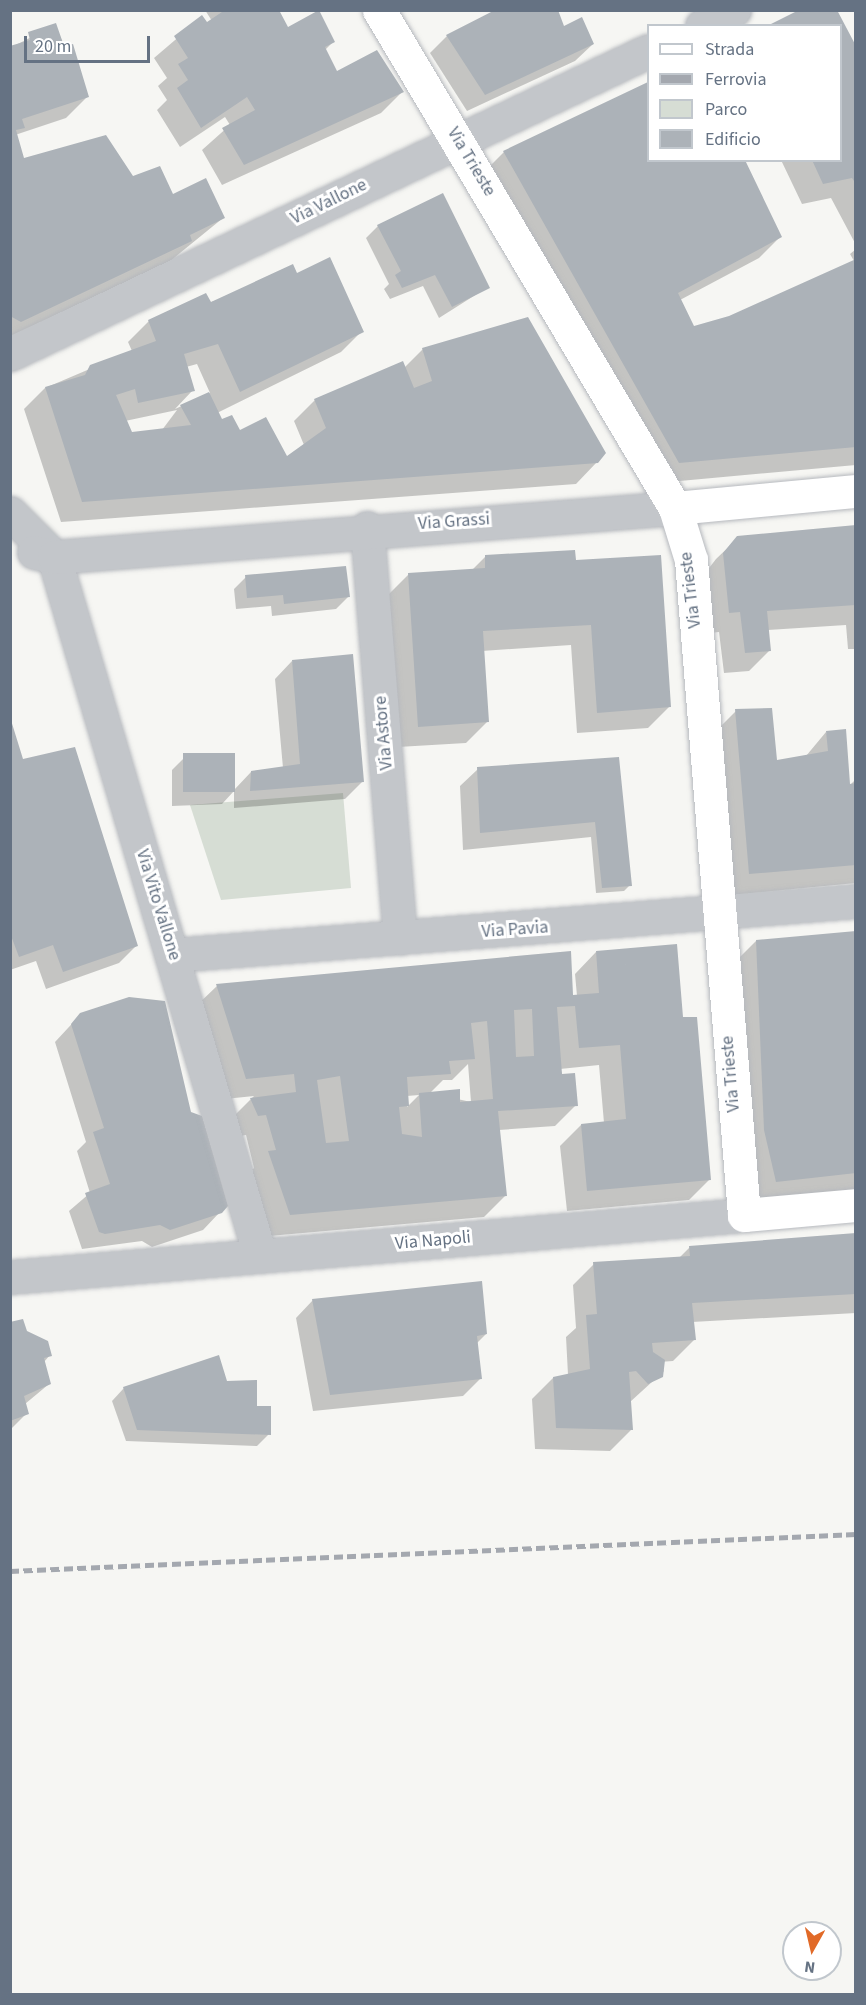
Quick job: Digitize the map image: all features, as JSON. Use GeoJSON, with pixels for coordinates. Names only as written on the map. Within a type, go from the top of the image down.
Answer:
{"type":"FeatureCollection","features":[{"type":"Feature","properties":{"kind":"street","name":"Via Trieste"},"geometry":{"type":"LineString","coordinates":[[379,10],[459,140],[675,508],[691,560],[717,915],[744,1215]]}},
{"type":"Feature","properties":{"kind":"street"},"geometry":{"type":"LineString","coordinates":[[706,24],[734,10]]}},
{"type":"Feature","properties":{"kind":"street","name":"Via Vallone"},"geometry":{"type":"LineString","coordinates":[[10,354],[647,51]]}},
{"type":"Feature","properties":{"kind":"street","name":"Via Grassi"},"geometry":{"type":"LineString","coordinates":[[54,557],[367,528],[675,508],[855,491]]}},
{"type":"Feature","properties":{"kind":"street"},"geometry":{"type":"LineString","coordinates":[[10,513],[54,557]]}},
{"type":"Feature","properties":{"kind":"street","name":"Via Astore"},"geometry":{"type":"LineString","coordinates":[[367,528],[400,938]]}},
{"type":"Feature","properties":{"kind":"street"},"geometry":{"type":"LineString","coordinates":[[10,545],[54,557]]}},
{"type":"Feature","properties":{"kind":"street","name":"Via Vito Vallone"},"geometry":{"type":"LineString","coordinates":[[54,557],[260,1255]]}},
{"type":"Feature","properties":{"kind":"street","name":"Via Pavia"},"geometry":{"type":"LineString","coordinates":[[173,955],[717,915],[855,901]]}},
{"type":"Feature","properties":{"kind":"street","name":"Via Napoli"},"geometry":{"type":"LineString","coordinates":[[10,1277],[855,1205]]}},
{"type":"Feature","properties":{"kind":"green space"},"geometry":{"type":"Polygon","coordinates":[[[343,793],[351,888],[221,900],[190,805],[343,793]]]}},
{"type":"Feature","properties":{"kind":"building"},"geometry":{"type":"Polygon","coordinates":[[[225,10],[279,10],[288,27],[319,10],[335,42],[325,47],[337,71],[377,50],[404,92],[244,165],[222,128],[255,110],[247,97],[201,128],[177,88],[188,80],[178,64],[188,58],[174,36],[202,15],[207,22],[225,10]]]}},
{"type":"Feature","properties":{"kind":"building"},"geometry":{"type":"Polygon","coordinates":[[[495,10],[558,10],[564,26],[582,17],[594,44],[485,95],[446,35],[495,10]]]}},
{"type":"Feature","properties":{"kind":"building"},"geometry":{"type":"Polygon","coordinates":[[[799,10],[837,10],[856,46],[856,184],[852,178],[823,184],[813,162],[842,162],[842,24],[771,24],[799,10]]]}},
{"type":"Feature","properties":{"kind":"building"},"geometry":{"type":"Polygon","coordinates":[[[56,23],[64,46],[73,44],[89,97],[22,119],[25,128],[16,130],[24,158],[106,135],[133,176],[160,166],[173,194],[206,178],[225,218],[190,235],[192,241],[21,322],[10,316],[10,46],[30,40],[28,32],[56,23]]]}},
{"type":"Feature","properties":{"kind":"building"},"geometry":{"type":"Polygon","coordinates":[[[647,82],[647,162],[746,162],[782,237],[678,293],[694,326],[729,316],[856,259],[856,447],[679,463],[503,151],[647,82]]]}},
{"type":"Feature","properties":{"kind":"building"},"geometry":{"type":"Polygon","coordinates":[[[443,193],[490,288],[452,307],[435,275],[402,288],[395,275],[401,271],[377,225],[443,193]]]}},
{"type":"Feature","properties":{"kind":"building"},"geometry":{"type":"Polygon","coordinates":[[[330,257],[364,332],[240,392],[218,344],[184,354],[195,391],[138,403],[135,389],[116,395],[132,432],[191,425],[180,405],[209,392],[222,419],[232,415],[240,430],[266,417],[287,456],[326,428],[314,399],[403,361],[414,388],[432,381],[422,348],[528,317],[606,453],[598,463],[82,502],[45,387],[85,375],[90,365],[156,341],[148,320],[206,293],[211,302],[293,264],[297,273],[330,257]]]}},
{"type":"Feature","properties":{"kind":"building"},"geometry":{"type":"Polygon","coordinates":[[[856,525],[856,605],[767,611],[771,651],[745,653],[740,612],[729,613],[723,553],[737,536],[856,525]]]}},
{"type":"Feature","properties":{"kind":"building"},"geometry":{"type":"Polygon","coordinates":[[[575,550],[576,560],[661,555],[671,707],[597,713],[591,625],[483,631],[489,722],[418,727],[408,573],[485,568],[485,555],[575,550]]]}},
{"type":"Feature","properties":{"kind":"building"},"geometry":{"type":"Polygon","coordinates":[[[346,566],[350,597],[284,604],[283,595],[247,598],[245,575],[346,566]]]}},
{"type":"Feature","properties":{"kind":"building"},"geometry":{"type":"Polygon","coordinates":[[[353,654],[364,782],[250,791],[251,771],[300,764],[292,660],[353,654]]]}},
{"type":"Feature","properties":{"kind":"building"},"geometry":{"type":"Polygon","coordinates":[[[772,708],[777,760],[828,751],[826,731],[846,729],[850,784],[856,783],[856,865],[749,874],[735,709],[772,708]]]}},
{"type":"Feature","properties":{"kind":"building"},"geometry":{"type":"Polygon","coordinates":[[[10,717],[23,759],[75,747],[138,946],[63,972],[53,945],[19,957],[10,933],[10,717]]]}},
{"type":"Feature","properties":{"kind":"building"},"geometry":{"type":"Polygon","coordinates":[[[183,753],[235,753],[235,792],[183,792],[183,753]]]}},
{"type":"Feature","properties":{"kind":"building"},"geometry":{"type":"Polygon","coordinates":[[[619,757],[632,886],[602,888],[595,822],[480,833],[477,767],[619,757]]]}},
{"type":"Feature","properties":{"kind":"building"},"geometry":{"type":"Polygon","coordinates":[[[856,931],[856,1173],[776,1182],[764,1130],[756,940],[856,931]]]}},
{"type":"Feature","properties":{"kind":"building"},"geometry":{"type":"Polygon","coordinates":[[[677,944],[683,1017],[697,1017],[711,1180],[587,1191],[581,1124],[626,1119],[620,1045],[579,1048],[575,1006],[557,1007],[562,1074],[575,1073],[578,1106],[498,1111],[507,1196],[290,1215],[268,1151],[276,1150],[266,1115],[258,1116],[250,1098],[296,1092],[294,1074],[246,1079],[216,984],[571,951],[573,995],[599,993],[596,951],[677,944]],[[532,1009],[514,1010],[516,1057],[534,1056],[532,1009]],[[487,1021],[471,1023],[475,1059],[449,1061],[451,1074],[407,1077],[409,1106],[399,1107],[402,1134],[422,1137],[419,1093],[460,1089],[460,1102],[493,1099],[487,1021]],[[340,1076],[317,1080],[326,1143],[349,1141],[340,1076]]]}},
{"type":"Feature","properties":{"kind":"building"},"geometry":{"type":"Polygon","coordinates":[[[129,997],[165,1001],[191,1112],[202,1116],[228,1206],[222,1213],[170,1230],[160,1225],[105,1234],[99,1232],[85,1193],[110,1184],[93,1132],[104,1128],[71,1024],[80,1013],[129,997]]]}},
{"type":"Feature","properties":{"kind":"building"},"geometry":{"type":"Polygon","coordinates":[[[856,1233],[856,1294],[692,1303],[696,1340],[652,1343],[653,1352],[665,1360],[663,1377],[648,1384],[636,1371],[629,1372],[633,1430],[556,1428],[553,1377],[590,1369],[586,1315],[597,1314],[593,1262],[690,1256],[689,1246],[856,1233]]]}},
{"type":"Feature","properties":{"kind":"building"},"geometry":{"type":"Polygon","coordinates":[[[482,1281],[487,1334],[477,1336],[482,1379],[330,1395],[312,1299],[482,1281]]]}},
{"type":"Feature","properties":{"kind":"building"},"geometry":{"type":"Polygon","coordinates":[[[23,1319],[27,1331],[48,1341],[52,1356],[44,1358],[51,1384],[24,1396],[29,1414],[10,1421],[10,1322],[23,1319]]]}},
{"type":"Feature","properties":{"kind":"building"},"geometry":{"type":"Polygon","coordinates":[[[219,1355],[227,1381],[257,1380],[257,1406],[271,1406],[271,1435],[137,1430],[123,1387],[219,1355]]]}},
{"type":"Feature","properties":{"kind":"railway"},"geometry":{"type":"LineString","coordinates":[[10,1571],[856,1534]]}}]}
